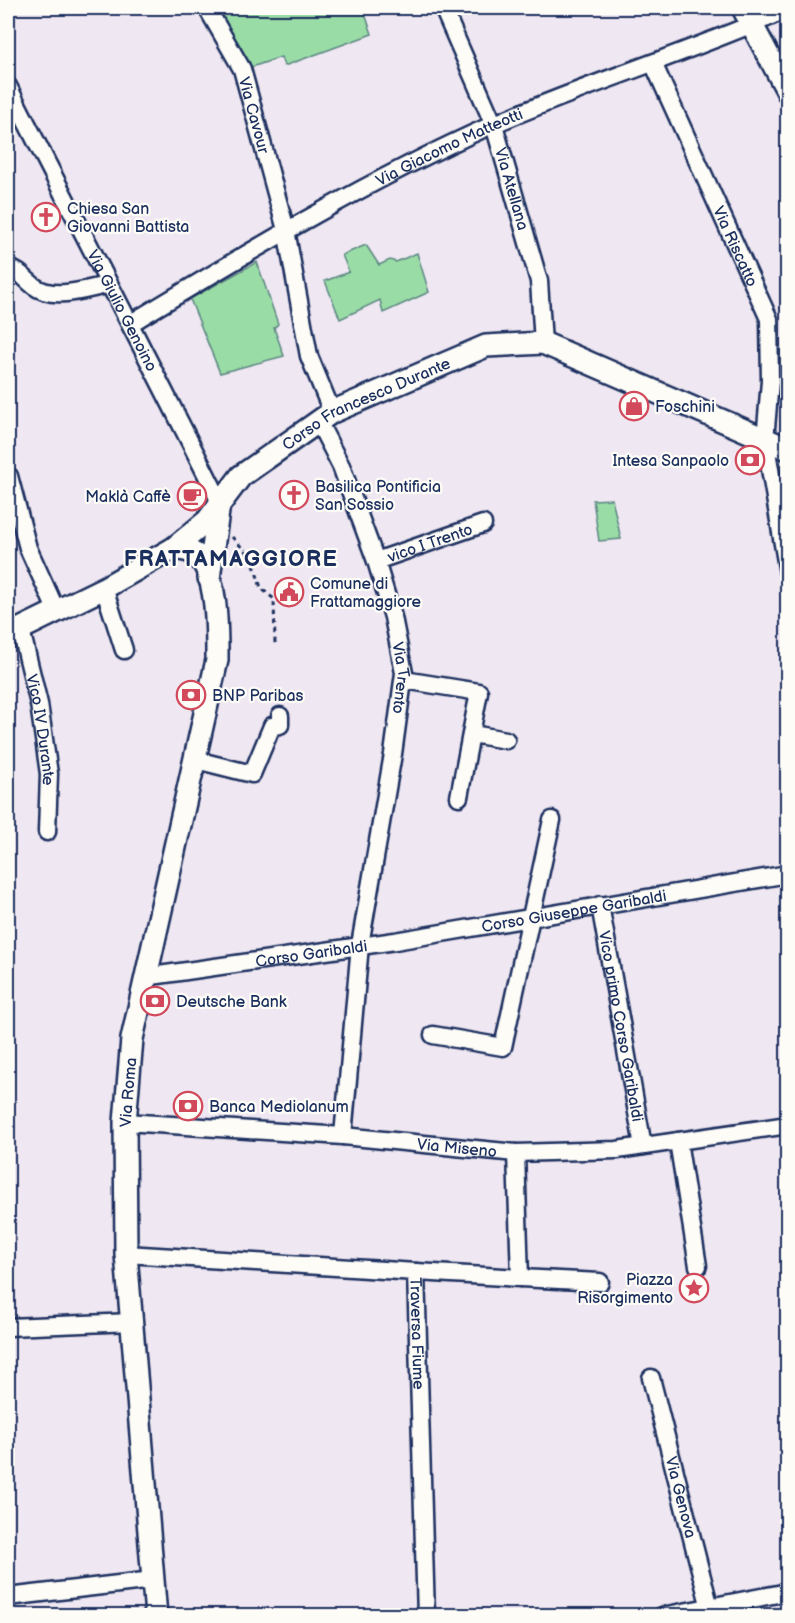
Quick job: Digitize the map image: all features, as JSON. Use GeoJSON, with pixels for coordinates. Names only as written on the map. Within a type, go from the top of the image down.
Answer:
{"type":"FeatureCollection","features":[{"type":"Feature","properties":{"kind":"street","name":"Via Cavour"},"geometry":{"type":"LineString","coordinates":[[207,8],[242,69],[286,230],[309,356],[326,418]]}},
{"type":"Feature","properties":{"kind":"street","name":"Via Atellana"},"geometry":{"type":"LineString","coordinates":[[443,8],[494,124],[539,281],[543,343]]}},
{"type":"Feature","properties":{"kind":"street","name":"Via Giacomo Matteotti"},"geometry":{"type":"LineString","coordinates":[[131,324],[286,230],[401,168],[494,124],[653,63],[747,16],[788,9]]}},
{"type":"Feature","properties":{"kind":"street"},"geometry":{"type":"LineString","coordinates":[[747,16],[788,92]]}},
{"type":"Feature","properties":{"kind":"street","name":"Via Riscatto"},"geometry":{"type":"LineString","coordinates":[[653,63],[769,319],[770,381],[765,440],[788,573]]}},
{"type":"Feature","properties":{"kind":"street","name":"Via Giulio Genoino"},"geometry":{"type":"LineString","coordinates":[[8,86],[107,285],[131,324],[219,503]]}},
{"type":"Feature","properties":{"kind":"street"},"geometry":{"type":"LineString","coordinates":[[8,268],[19,272],[36,288],[51,293],[107,285]]}},
{"type":"Feature","properties":{"kind":"street","name":"Corso Francesco Durante"},"geometry":{"type":"LineString","coordinates":[[14,632],[104,588],[174,548],[207,521],[241,476],[326,418],[486,346],[543,343],[788,449]]}},
{"type":"Feature","properties":{"kind":"street","name":"Via Trento"},"geometry":{"type":"LineString","coordinates":[[326,418],[393,617],[404,680],[360,945]]}},
{"type":"Feature","properties":{"kind":"street"},"geometry":{"type":"LineString","coordinates":[[9,476],[28,548],[57,612]]}},
{"type":"Feature","properties":{"kind":"street","name":"Via Roma"},"geometry":{"type":"LineString","coordinates":[[209,578],[219,503]]}},
{"type":"Feature","properties":{"kind":"street","name":"vico I Trento"},"geometry":{"type":"LineString","coordinates":[[376,561],[483,524]]}},
{"type":"Feature","properties":{"kind":"street","name":"Via Roma"},"geometry":{"type":"LineString","coordinates":[[156,1616],[126,1254],[125,1122],[132,1039],[217,660],[217,620],[209,578],[202,560],[194,553],[174,548]]}},
{"type":"Feature","properties":{"kind":"street"},"geometry":{"type":"LineString","coordinates":[[104,588],[124,650]]}},
{"type":"Feature","properties":{"kind":"street","name":"Vico IV Durante"},"geometry":{"type":"LineString","coordinates":[[14,632],[39,704],[49,774],[47,832]]}},
{"type":"Feature","properties":{"kind":"street"},"geometry":{"type":"LineString","coordinates":[[404,680],[479,692],[459,797]]}},
{"type":"Feature","properties":{"kind":"street"},"geometry":{"type":"LineString","coordinates":[[196,760],[252,774],[272,726],[280,725],[280,716]]}},
{"type":"Feature","properties":{"kind":"street"},"geometry":{"type":"LineString","coordinates":[[472,734],[506,740]]}},
{"type":"Feature","properties":{"kind":"street"},"geometry":{"type":"LineString","coordinates":[[433,1035],[503,1047],[552,820]]}},
{"type":"Feature","properties":{"kind":"street","name":"Corso Giuseppe Garibaldi"},"geometry":{"type":"LineString","coordinates":[[360,945],[788,874]]}},
{"type":"Feature","properties":{"kind":"street","name":"Vico primo Corso Garibaldi"},"geometry":{"type":"LineString","coordinates":[[600,905],[643,1146]]}},
{"type":"Feature","properties":{"kind":"street","name":"Corso Garibaldi"},"geometry":{"type":"LineString","coordinates":[[145,977],[360,945],[344,1136]]}},
{"type":"Feature","properties":{"kind":"street","name":"Via Miseno"},"geometry":{"type":"LineString","coordinates":[[125,1122],[344,1136],[516,1153],[617,1150],[788,1125]]}},
{"type":"Feature","properties":{"kind":"street"},"geometry":{"type":"LineString","coordinates":[[678,1141],[698,1266]]}},
{"type":"Feature","properties":{"kind":"street"},"geometry":{"type":"LineString","coordinates":[[516,1153],[520,1278]]}},
{"type":"Feature","properties":{"kind":"street","name":"Traversa Fiume"},"geometry":{"type":"LineString","coordinates":[[126,1254],[416,1272],[426,1616]]}},
{"type":"Feature","properties":{"kind":"street"},"geometry":{"type":"LineString","coordinates":[[416,1272],[600,1282]]}},
{"type":"Feature","properties":{"kind":"street"},"geometry":{"type":"LineString","coordinates":[[8,1327],[133,1322]]}},
{"type":"Feature","properties":{"kind":"street","name":"Via Genova"},"geometry":{"type":"LineString","coordinates":[[651,1378],[710,1610]]}},
{"type":"Feature","properties":{"kind":"street"},"geometry":{"type":"LineString","coordinates":[[8,1597],[153,1580]]}},
{"type":"Feature","properties":{"kind":"street"},"geometry":{"type":"LineString","coordinates":[[662,1616],[710,1610],[788,1592]]}},
{"type":"Feature","properties":{"kind":"path"},"geometry":{"type":"LineString","coordinates":[[216,532],[230,536],[245,549],[252,558],[261,588],[274,599],[275,644]]}},
{"type":"Feature","properties":{"kind":"green space"},"geometry":{"type":"Polygon","coordinates":[[[239,8],[363,8],[372,34],[284,66],[281,57],[246,69],[218,15],[239,8]]]}},
{"type":"Feature","properties":{"kind":"green space"},"geometry":{"type":"Polygon","coordinates":[[[366,245],[379,265],[390,260],[396,262],[417,253],[429,292],[383,313],[380,300],[340,319],[325,281],[349,272],[342,255],[366,245]]]}},
{"type":"Feature","properties":{"kind":"green space"},"geometry":{"type":"Polygon","coordinates":[[[257,262],[278,324],[274,328],[284,356],[220,373],[190,299],[257,262]]]}},
{"type":"Feature","properties":{"kind":"green space"},"geometry":{"type":"Polygon","coordinates":[[[612,499],[621,539],[599,541],[593,500],[612,499]]]}},
{"type":"Feature","properties":{"kind":"place","name":"Chiesa San Giovanni Battista"},"geometry":{"type":"Point","coordinates":[46,217]}},
{"type":"Feature","properties":{"kind":"place","name":"Foschini"},"geometry":{"type":"Point","coordinates":[634,406]}},
{"type":"Feature","properties":{"kind":"place","name":"Intesa Sanpaolo"},"geometry":{"type":"Point","coordinates":[750,460]}},
{"type":"Feature","properties":{"kind":"place","name":"Basilica Pontificia San Sossio"},"geometry":{"type":"Point","coordinates":[294,495]}},
{"type":"Feature","properties":{"kind":"place","name":"Maklà Caffè"},"geometry":{"type":"Point","coordinates":[192,496]}},
{"type":"Feature","properties":{"kind":"place","name":"Comune di Frattamaggiore"},"geometry":{"type":"Point","coordinates":[289,592]}},
{"type":"Feature","properties":{"kind":"place","name":"BNP Paribas"},"geometry":{"type":"Point","coordinates":[191,695]}},
{"type":"Feature","properties":{"kind":"place","name":"Deutsche Bank"},"geometry":{"type":"Point","coordinates":[155,1001]}},
{"type":"Feature","properties":{"kind":"place","name":"Banca Mediolanum"},"geometry":{"type":"Point","coordinates":[188,1106]}},
{"type":"Feature","properties":{"kind":"place","name":"Piazza Risorgimento"},"geometry":{"type":"Point","coordinates":[694,1288]}},
{"type":"Feature","properties":{"kind":"district","name":"FRATTAMAGGIORE"},"geometry":{"type":"Point","coordinates":[231,558]}}]}
